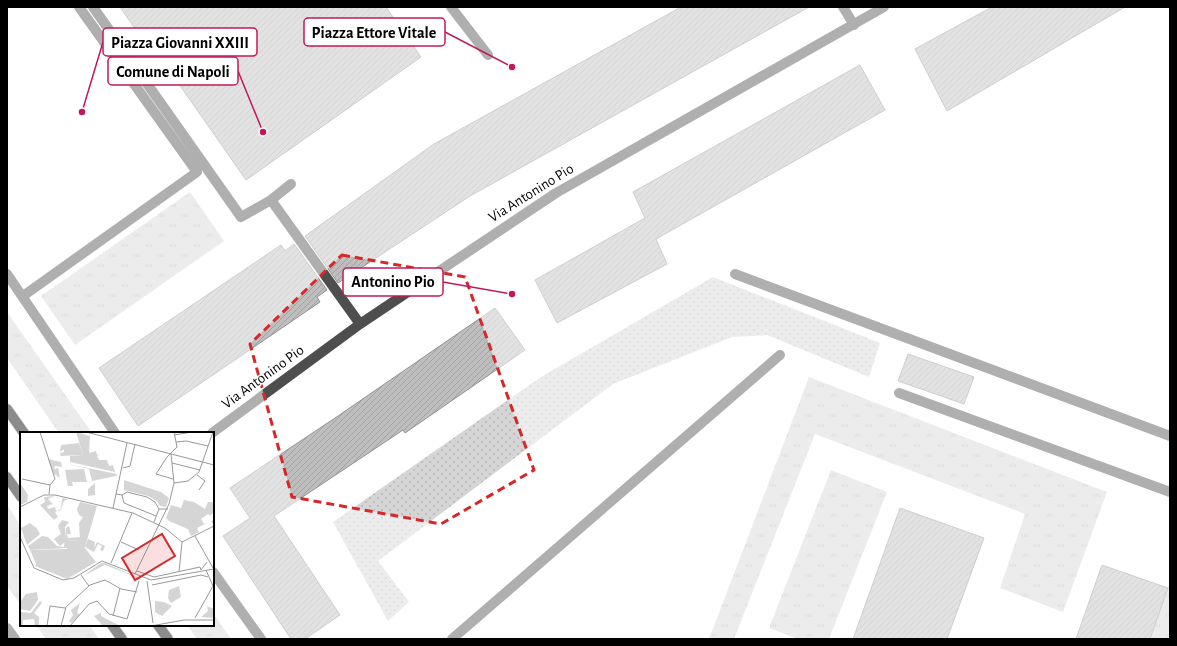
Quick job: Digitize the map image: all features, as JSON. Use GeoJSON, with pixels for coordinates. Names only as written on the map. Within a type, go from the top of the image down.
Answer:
{"type":"FeatureCollection","features":[{"type":"Feature","properties":{"kind":"main road"},"geometry":{"type":"LineString","coordinates":[[7,409],[23,432]]}},
{"type":"Feature","properties":{"kind":"main road"},"geometry":{"type":"LineString","coordinates":[[7,478],[20,496]]}},
{"type":"Feature","properties":{"kind":"main road"},"geometry":{"type":"LineString","coordinates":[[113,626],[122,639]]}},
{"type":"Feature","properties":{"kind":"main road"},"geometry":{"type":"LineString","coordinates":[[159,626],[168,639]]}},
{"type":"Feature","properties":{"kind":"street"},"geometry":{"type":"LineString","coordinates":[[23,296],[197,172],[79,7]]}},
{"type":"Feature","properties":{"kind":"street"},"geometry":{"type":"LineString","coordinates":[[93,7],[241,217],[271,200],[291,184]]}},
{"type":"Feature","properties":{"kind":"street"},"geometry":{"type":"LineString","coordinates":[[452,7],[488,55]]}},
{"type":"Feature","properties":{"kind":"street"},"geometry":{"type":"LineString","coordinates":[[843,7],[854,25]]}},
{"type":"Feature","properties":{"kind":"street","name":"Via Antonino Pio"},"geometry":{"type":"LineString","coordinates":[[213,432],[360,324],[556,193],[884,7]]}},
{"type":"Feature","properties":{"kind":"street"},"geometry":{"type":"LineString","coordinates":[[271,200],[360,324]]}},
{"type":"Feature","properties":{"kind":"street"},"geometry":{"type":"LineString","coordinates":[[7,274],[114,432]]}},
{"type":"Feature","properties":{"kind":"street"},"geometry":{"type":"LineString","coordinates":[[735,274],[1170,436]]}},
{"type":"Feature","properties":{"kind":"street"},"geometry":{"type":"LineString","coordinates":[[452,639],[780,355]]}},
{"type":"Feature","properties":{"kind":"street"},"geometry":{"type":"LineString","coordinates":[[899,393],[1170,492]]}},
{"type":"Feature","properties":{"kind":"street"},"geometry":{"type":"LineString","coordinates":[[214,573],[261,639]]}},
{"type":"Feature","properties":{"kind":"street"},"geometry":{"type":"LineString","coordinates":[[7,628],[15,639]]}},
{"type":"Feature","properties":{"kind":"highlighted area"},"geometry":{"type":"Polygon","coordinates":[[[342,255],[465,277],[534,470],[441,524],[292,497],[250,344],[342,255]]]}},
{"type":"Feature","properties":{"kind":"green space"},"geometry":{"type":"Polygon","coordinates":[[[190,192],[224,241],[75,345],[41,296],[190,192]]]}},
{"type":"Feature","properties":{"kind":"green space"},"geometry":{"type":"Polygon","coordinates":[[[713,277],[880,343],[869,377],[767,335],[732,337],[613,384],[378,561],[409,602],[388,621],[333,522],[541,377],[713,277]]]}},
{"type":"Feature","properties":{"kind":"green space"},"geometry":{"type":"Polygon","coordinates":[[[7,312],[91,432],[58,432],[7,358],[7,312]]]}},
{"type":"Feature","properties":{"kind":"green space"},"geometry":{"type":"Polygon","coordinates":[[[809,377],[1107,492],[1063,612],[1000,588],[1025,514],[815,434],[734,639],[709,639],[809,377]]]}},
{"type":"Feature","properties":{"kind":"green space"},"geometry":{"type":"Polygon","coordinates":[[[831,470],[887,492],[829,639],[798,639],[769,628],[831,470]]]}},
{"type":"Feature","properties":{"kind":"green space"},"geometry":{"type":"Polygon","coordinates":[[[7,505],[20,524],[20,604],[7,586],[7,505]]]}},
{"type":"Feature","properties":{"kind":"green space"},"geometry":{"type":"Polygon","coordinates":[[[1170,582],[1170,639],[1150,639],[1168,588],[1170,582]]]}},
{"type":"Feature","properties":{"kind":"green space"},"geometry":{"type":"Polygon","coordinates":[[[214,614],[231,639],[197,639],[188,626],[214,626],[214,614]]]}},
{"type":"Feature","properties":{"kind":"green space"},"geometry":{"type":"Polygon","coordinates":[[[37,626],[90,626],[99,639],[46,639],[37,626]]]}},
{"type":"Feature","properties":{"kind":"building"},"geometry":{"type":"Polygon","coordinates":[[[120,7],[386,7],[421,57],[246,180],[153,47],[149,49],[120,7]]]}},
{"type":"Feature","properties":{"kind":"building"},"geometry":{"type":"Polygon","coordinates":[[[681,7],[809,7],[470,196],[338,283],[305,236],[434,144],[681,7]]]}},
{"type":"Feature","properties":{"kind":"building"},"geometry":{"type":"Polygon","coordinates":[[[992,7],[1125,7],[947,111],[915,49],[992,7]]]}},
{"type":"Feature","properties":{"kind":"building"},"geometry":{"type":"Polygon","coordinates":[[[860,65],[885,110],[656,239],[667,264],[557,323],[535,280],[645,218],[633,192],[860,65]]]}},
{"type":"Feature","properties":{"kind":"building"},"geometry":{"type":"Polygon","coordinates":[[[294,244],[327,290],[317,297],[320,302],[138,426],[99,368],[281,245],[285,251],[294,244]]]}},
{"type":"Feature","properties":{"kind":"building"},"geometry":{"type":"Polygon","coordinates":[[[495,308],[525,350],[405,433],[403,430],[274,516],[340,615],[305,639],[291,639],[223,536],[250,518],[230,488],[495,308]]]}},
{"type":"Feature","properties":{"kind":"building"},"geometry":{"type":"Polygon","coordinates":[[[908,354],[974,377],[964,404],[898,381],[908,354]]]}},
{"type":"Feature","properties":{"kind":"building"},"geometry":{"type":"Polygon","coordinates":[[[900,508],[984,538],[947,639],[853,639],[900,508]]]}},
{"type":"Feature","properties":{"kind":"building"},"geometry":{"type":"Polygon","coordinates":[[[1102,565],[1168,588],[1150,639],[1076,639],[1102,565]]]}},
{"type":"Feature","properties":{"kind":"place","name":"Piazza Ettore Vitale"},"geometry":{"type":"Point","coordinates":[512,67]}},
{"type":"Feature","properties":{"kind":"place","name":"Piazza Giovanni XXIII"},"geometry":{"type":"Point","coordinates":[82,112]}},
{"type":"Feature","properties":{"kind":"place","name":"Comune di Napoli"},"geometry":{"type":"Point","coordinates":[263,132]}},
{"type":"Feature","properties":{"kind":"place","name":"Antonino Pio"},"geometry":{"type":"Point","coordinates":[512,294]}}]}
